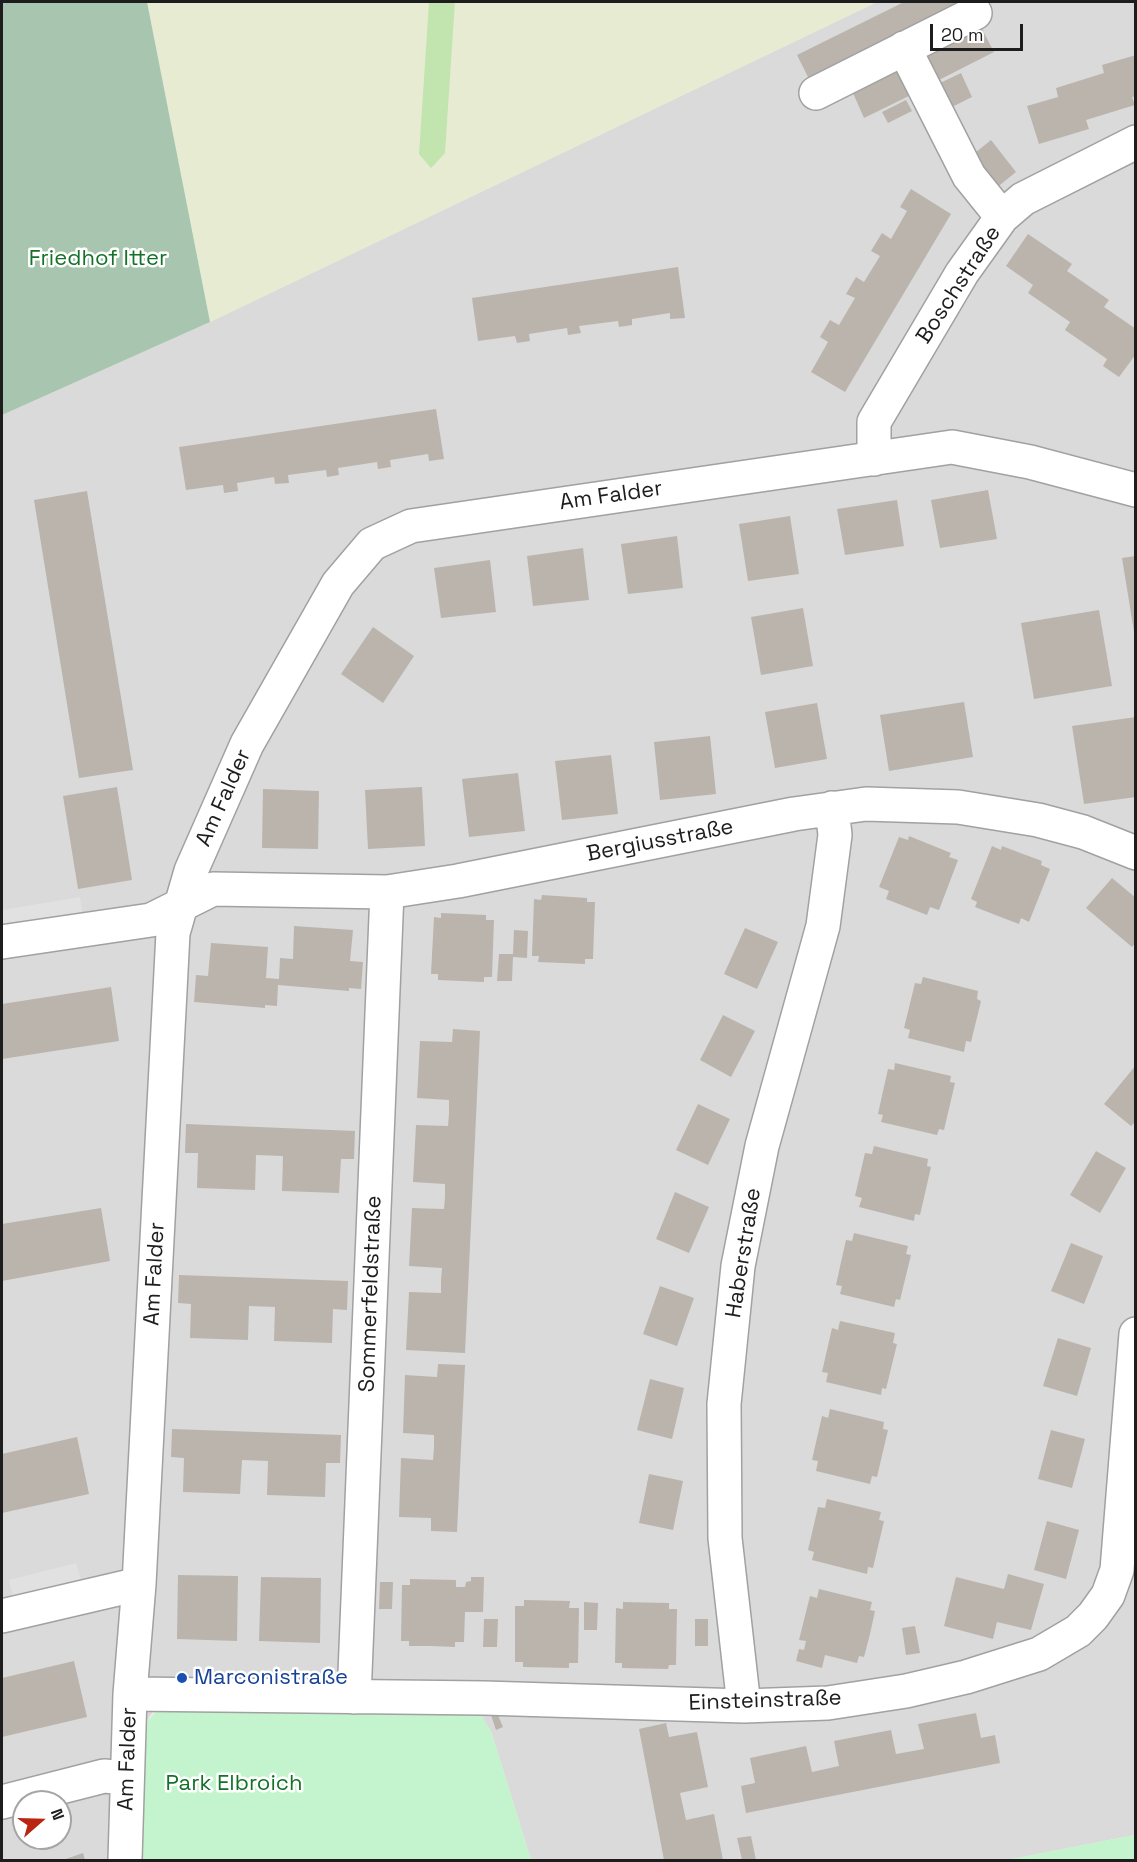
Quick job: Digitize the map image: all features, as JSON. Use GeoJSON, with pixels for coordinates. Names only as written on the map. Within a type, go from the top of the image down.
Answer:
{"type":"FeatureCollection","features":[{"type":"Feature","properties":{"kind":"street"},"geometry":{"type":"LineString","coordinates":[[816,93],[975,13]]}},
{"type":"Feature","properties":{"kind":"street"},"geometry":{"type":"LineString","coordinates":[[904,48],[969,177],[1002,217]]}},
{"type":"Feature","properties":{"kind":"street","name":"Boschstraße"},"geometry":{"type":"LineString","coordinates":[[874,459],[874,422],[962,273],[1002,217],[1023,199],[1136,141]]}},
{"type":"Feature","properties":{"kind":"street","name":"Am Falder"},"geometry":{"type":"LineString","coordinates":[[125,1860],[130,1694],[139,1584],[172,933],[191,871],[248,744],[338,584],[372,544],[411,526],[952,447],[1030,462],[1136,490]]}},
{"type":"Feature","properties":{"kind":"street","name":"Bergiusstraße"},"geometry":{"type":"LineString","coordinates":[[182,902],[213,889],[387,892],[458,881],[832,808],[891,804],[958,807],[1038,820],[1083,832],[1136,853]]}},
{"type":"Feature","properties":{"kind":"street","name":"Haberstraße"},"geometry":{"type":"LineString","coordinates":[[744,1706],[725,1538],[724,1404],[738,1266],[762,1146],[823,926],[835,835],[832,808]]}},
{"type":"Feature","properties":{"kind":"street","name":"Sommerfeldstraße"},"geometry":{"type":"LineString","coordinates":[[354,1697],[387,892]]}},
{"type":"Feature","properties":{"kind":"street"},"geometry":{"type":"LineString","coordinates":[[2,942],[150,920],[182,902]]}},
{"type":"Feature","properties":{"kind":"street","name":"Einsteinstraße"},"geometry":{"type":"LineString","coordinates":[[130,1694],[744,1706],[828,1703],[906,1691],[966,1677],[1039,1654],[1078,1631],[1108,1595],[1117,1570],[1136,1334]]}},
{"type":"Feature","properties":{"kind":"street"},"geometry":{"type":"LineString","coordinates":[[2,1616],[139,1584]]}},
{"type":"Feature","properties":{"kind":"street"},"geometry":{"type":"LineString","coordinates":[[2,1802],[104,1776],[127,1778]]}},
{"type":"Feature","properties":{"kind":"shaded area"},"geometry":{"type":"Polygon","coordinates":[[[877,2],[1135,2],[1135,1835],[1007,1860],[531,1860],[491,1731],[153,1712],[145,1723],[138,1860],[2,1860],[2,415],[210,322],[877,2]]]}},
{"type":"Feature","properties":{"kind":"shaded area"},"geometry":{"type":"Polygon","coordinates":[[[80,897],[83,918],[2,931],[2,910],[80,897]]]}},
{"type":"Feature","properties":{"kind":"shaded area"},"geometry":{"type":"Polygon","coordinates":[[[76,1563],[82,1583],[14,1601],[9,1580],[76,1563]]]}},
{"type":"Feature","properties":{"kind":"green space","name":"Friedhof Itter"},"geometry":{"type":"Polygon","coordinates":[[[2,2],[147,2],[210,322],[2,415],[2,2]]]}},
{"type":"Feature","properties":{"kind":"green space"},"geometry":{"type":"Polygon","coordinates":[[[147,2],[429,2],[419,153],[445,153],[455,2],[877,2],[210,322],[147,2]]]}},
{"type":"Feature","properties":{"kind":"green space"},"geometry":{"type":"Polygon","coordinates":[[[429,2],[455,2],[445,153],[431,168],[419,154],[429,2]]]}},
{"type":"Feature","properties":{"kind":"green space","name":"Park Elbroich"},"geometry":{"type":"Polygon","coordinates":[[[160,1708],[480,1713],[491,1731],[531,1860],[138,1860],[145,1723],[160,1708]]]}},
{"type":"Feature","properties":{"kind":"green space"},"geometry":{"type":"Polygon","coordinates":[[[1135,1835],[1135,1860],[1007,1860],[1135,1835]]]}},
{"type":"Feature","properties":{"kind":"building"},"geometry":{"type":"Polygon","coordinates":[[[904,2],[965,2],[809,79],[797,55],[904,2]]]}},
{"type":"Feature","properties":{"kind":"building"},"geometry":{"type":"Polygon","coordinates":[[[982,29],[994,52],[935,82],[923,58],[982,29]]]}},
{"type":"Feature","properties":{"kind":"building"},"geometry":{"type":"Polygon","coordinates":[[[1136,55],[1136,96],[1132,97],[1135,105],[1086,120],[1089,129],[1039,144],[1027,106],[1058,97],[1056,88],[1104,73],[1102,65],[1136,55]]]}},
{"type":"Feature","properties":{"kind":"building"},"geometry":{"type":"Polygon","coordinates":[[[901,69],[913,94],[864,118],[853,93],[901,69]]]}},
{"type":"Feature","properties":{"kind":"building"},"geometry":{"type":"Polygon","coordinates":[[[961,73],[972,97],[948,109],[936,85],[961,73]]]}},
{"type":"Feature","properties":{"kind":"building"},"geometry":{"type":"Polygon","coordinates":[[[906,100],[912,111],[888,123],[882,112],[906,100]]]}},
{"type":"Feature","properties":{"kind":"building"},"geometry":{"type":"Polygon","coordinates":[[[991,140],[1016,172],[995,189],[970,157],[991,140]]]}},
{"type":"Feature","properties":{"kind":"building"},"geometry":{"type":"Polygon","coordinates":[[[911,189],[951,214],[845,392],[811,372],[828,342],[820,337],[830,320],[839,325],[855,298],[846,294],[856,277],[864,282],[880,256],[871,251],[882,233],[891,239],[907,211],[900,207],[911,189]]]}},
{"type":"Feature","properties":{"kind":"building"},"geometry":{"type":"Polygon","coordinates":[[[1028,234],[1072,264],[1067,271],[1109,300],[1104,307],[1136,329],[1136,354],[1119,377],[1103,366],[1107,359],[1065,330],[1070,322],[1028,293],[1033,285],[1006,266],[1028,234]]]}},
{"type":"Feature","properties":{"kind":"building"},"geometry":{"type":"Polygon","coordinates":[[[678,267],[685,318],[670,319],[670,313],[632,319],[632,325],[619,327],[618,321],[579,326],[581,333],[568,335],[567,328],[529,334],[530,341],[517,343],[515,336],[478,341],[472,298],[678,267]]]}},
{"type":"Feature","properties":{"kind":"building"},"geometry":{"type":"Polygon","coordinates":[[[436,409],[444,459],[429,461],[428,454],[390,460],[391,467],[378,469],[377,462],[338,468],[339,475],[327,477],[326,470],[288,475],[289,483],[275,484],[274,477],[237,483],[238,491],[224,493],[223,485],[186,490],[179,447],[436,409]]]}},
{"type":"Feature","properties":{"kind":"building"},"geometry":{"type":"Polygon","coordinates":[[[988,490],[997,539],[940,548],[931,500],[988,490]]]}},
{"type":"Feature","properties":{"kind":"building"},"geometry":{"type":"Polygon","coordinates":[[[87,491],[133,770],[79,778],[34,500],[87,491]]]}},
{"type":"Feature","properties":{"kind":"building"},"geometry":{"type":"Polygon","coordinates":[[[897,500],[904,546],[845,555],[837,509],[897,500]]]}},
{"type":"Feature","properties":{"kind":"building"},"geometry":{"type":"Polygon","coordinates":[[[790,516],[799,574],[748,581],[739,524],[790,516]]]}},
{"type":"Feature","properties":{"kind":"building"},"geometry":{"type":"Polygon","coordinates":[[[677,536],[683,588],[628,594],[621,544],[677,536]]]}},
{"type":"Feature","properties":{"kind":"building"},"geometry":{"type":"Polygon","coordinates":[[[583,548],[589,600],[533,606],[527,556],[583,548]]]}},
{"type":"Feature","properties":{"kind":"building"},"geometry":{"type":"Polygon","coordinates":[[[1136,556],[1136,632],[1134,632],[1122,558],[1136,556]]]}},
{"type":"Feature","properties":{"kind":"building"},"geometry":{"type":"Polygon","coordinates":[[[490,560],[496,612],[441,618],[434,568],[490,560]]]}},
{"type":"Feature","properties":{"kind":"building"},"geometry":{"type":"Polygon","coordinates":[[[803,608],[813,666],[761,675],[751,617],[803,608]]]}},
{"type":"Feature","properties":{"kind":"building"},"geometry":{"type":"Polygon","coordinates":[[[1099,610],[1112,686],[1034,699],[1021,623],[1099,610]]]}},
{"type":"Feature","properties":{"kind":"building"},"geometry":{"type":"Polygon","coordinates":[[[373,627],[414,656],[383,703],[341,674],[373,627]]]}},
{"type":"Feature","properties":{"kind":"building"},"geometry":{"type":"Polygon","coordinates":[[[964,702],[973,757],[889,771],[880,715],[964,702]]]}},
{"type":"Feature","properties":{"kind":"building"},"geometry":{"type":"Polygon","coordinates":[[[817,703],[827,759],[775,768],[765,712],[817,703]]]}},
{"type":"Feature","properties":{"kind":"building"},"geometry":{"type":"Polygon","coordinates":[[[1136,717],[1136,797],[1084,804],[1072,726],[1136,717]]]}},
{"type":"Feature","properties":{"kind":"building"},"geometry":{"type":"Polygon","coordinates":[[[710,736],[716,794],[660,800],[654,742],[710,736]]]}},
{"type":"Feature","properties":{"kind":"building"},"geometry":{"type":"Polygon","coordinates":[[[611,755],[618,814],[562,820],[555,761],[611,755]]]}},
{"type":"Feature","properties":{"kind":"building"},"geometry":{"type":"Polygon","coordinates":[[[518,773],[525,831],[469,837],[462,779],[518,773]]]}},
{"type":"Feature","properties":{"kind":"building"},"geometry":{"type":"Polygon","coordinates":[[[117,787],[132,880],[78,889],[63,796],[117,787]]]}},
{"type":"Feature","properties":{"kind":"building"},"geometry":{"type":"Polygon","coordinates":[[[422,787],[425,846],[368,849],[365,790],[422,787]]]}},
{"type":"Feature","properties":{"kind":"building"},"geometry":{"type":"Polygon","coordinates":[[[263,789],[319,791],[318,849],[262,848],[263,789]]]}},
{"type":"Feature","properties":{"kind":"building"},"geometry":{"type":"Polygon","coordinates":[[[909,836],[951,853],[949,857],[958,860],[939,910],[930,907],[927,915],[886,899],[889,891],[879,887],[899,837],[908,840],[909,836]]]}},
{"type":"Feature","properties":{"kind":"building"},"geometry":{"type":"Polygon","coordinates":[[[992,846],[1001,850],[1002,846],[1042,861],[1041,865],[1050,869],[1029,922],[1021,918],[1019,924],[975,907],[977,902],[971,899],[992,846]]]}},
{"type":"Feature","properties":{"kind":"building"},"geometry":{"type":"Polygon","coordinates":[[[1112,878],[1136,898],[1136,942],[1132,947],[1086,908],[1112,878]]]}},
{"type":"Feature","properties":{"kind":"building"},"geometry":{"type":"Polygon","coordinates":[[[542,895],[587,898],[587,902],[595,902],[593,959],[585,959],[585,964],[538,962],[539,956],[532,956],[534,899],[541,900],[542,895]]]}},
{"type":"Feature","properties":{"kind":"building"},"geometry":{"type":"Polygon","coordinates":[[[441,913],[486,915],[486,920],[494,920],[492,977],[484,977],[484,982],[438,980],[438,974],[431,974],[434,917],[441,918],[441,913]]]}},
{"type":"Feature","properties":{"kind":"building"},"geometry":{"type":"Polygon","coordinates":[[[294,926],[353,930],[350,961],[363,962],[361,989],[349,988],[349,991],[278,985],[277,1006],[265,1005],[265,1008],[194,1002],[196,975],[208,976],[211,943],[268,947],[266,978],[279,979],[280,958],[293,959],[294,926]]]}},
{"type":"Feature","properties":{"kind":"building"},"geometry":{"type":"Polygon","coordinates":[[[745,928],[778,942],[757,989],[724,974],[745,928]]]}},
{"type":"Feature","properties":{"kind":"building"},"geometry":{"type":"Polygon","coordinates":[[[514,930],[528,931],[527,958],[513,957],[512,981],[497,981],[499,954],[513,954],[514,930]]]}},
{"type":"Feature","properties":{"kind":"building"},"geometry":{"type":"Polygon","coordinates":[[[923,977],[978,991],[977,999],[981,1001],[971,1042],[966,1041],[964,1052],[908,1038],[910,1030],[904,1028],[915,983],[921,984],[923,977]]]}},
{"type":"Feature","properties":{"kind":"building"},"geometry":{"type":"Polygon","coordinates":[[[111,987],[119,1041],[2,1059],[2,1004],[111,987]]]}},
{"type":"Feature","properties":{"kind":"building"},"geometry":{"type":"Polygon","coordinates":[[[723,1015],[755,1031],[731,1077],[700,1060],[723,1015]]]}},
{"type":"Feature","properties":{"kind":"building"},"geometry":{"type":"Polygon","coordinates":[[[453,1029],[480,1031],[465,1353],[406,1350],[409,1292],[441,1293],[442,1268],[409,1266],[412,1208],[444,1209],[445,1197],[445,1184],[413,1182],[416,1125],[448,1126],[449,1114],[449,1100],[417,1098],[420,1041],[452,1042],[453,1029]]]}},
{"type":"Feature","properties":{"kind":"building"},"geometry":{"type":"Polygon","coordinates":[[[895,1063],[951,1076],[950,1082],[955,1083],[944,1130],[939,1129],[937,1135],[881,1122],[883,1115],[878,1114],[888,1069],[894,1070],[895,1063]]]}},
{"type":"Feature","properties":{"kind":"building"},"geometry":{"type":"Polygon","coordinates":[[[1136,1065],[1136,1121],[1131,1126],[1104,1104],[1136,1065]]]}},
{"type":"Feature","properties":{"kind":"building"},"geometry":{"type":"Polygon","coordinates":[[[698,1104],[730,1119],[708,1165],[676,1150],[698,1104]]]}},
{"type":"Feature","properties":{"kind":"building"},"geometry":{"type":"Polygon","coordinates":[[[186,1124],[355,1131],[354,1159],[341,1159],[339,1193],[282,1191],[283,1156],[256,1155],[255,1190],[197,1188],[198,1153],[185,1153],[186,1124]]]}},
{"type":"Feature","properties":{"kind":"building"},"geometry":{"type":"Polygon","coordinates":[[[874,1146],[928,1159],[927,1166],[931,1167],[920,1215],[915,1214],[914,1221],[859,1207],[862,1198],[855,1196],[865,1153],[872,1154],[874,1146]]]}},
{"type":"Feature","properties":{"kind":"building"},"geometry":{"type":"Polygon","coordinates":[[[1096,1151],[1126,1168],[1100,1213],[1070,1195],[1096,1151]]]}},
{"type":"Feature","properties":{"kind":"building"},"geometry":{"type":"Polygon","coordinates":[[[675,1192],[709,1207],[689,1253],[656,1239],[675,1192]]]}},
{"type":"Feature","properties":{"kind":"building"},"geometry":{"type":"Polygon","coordinates":[[[101,1208],[110,1261],[2,1281],[2,1224],[101,1208]]]}},
{"type":"Feature","properties":{"kind":"building"},"geometry":{"type":"Polygon","coordinates":[[[854,1233],[908,1246],[906,1254],[911,1255],[900,1300],[896,1299],[894,1307],[840,1294],[842,1286],[836,1285],[846,1240],[852,1241],[854,1233]]]}},
{"type":"Feature","properties":{"kind":"building"},"geometry":{"type":"Polygon","coordinates":[[[1071,1243],[1103,1256],[1084,1304],[1051,1291],[1071,1243]]]}},
{"type":"Feature","properties":{"kind":"building"},"geometry":{"type":"Polygon","coordinates":[[[179,1275],[348,1281],[347,1310],[333,1309],[332,1343],[274,1341],[275,1307],[249,1306],[248,1340],[190,1338],[191,1304],[178,1303],[179,1275]]]}},
{"type":"Feature","properties":{"kind":"building"},"geometry":{"type":"Polygon","coordinates":[[[660,1286],[694,1298],[677,1346],[643,1334],[660,1286]]]}},
{"type":"Feature","properties":{"kind":"building"},"geometry":{"type":"Polygon","coordinates":[[[840,1321],[895,1333],[893,1343],[897,1344],[886,1389],[882,1388],[881,1395],[826,1382],[828,1373],[822,1372],[832,1328],[838,1330],[840,1321]]]}},
{"type":"Feature","properties":{"kind":"building"},"geometry":{"type":"Polygon","coordinates":[[[1058,1338],[1091,1348],[1077,1396],[1043,1386],[1058,1338]]]}},
{"type":"Feature","properties":{"kind":"building"},"geometry":{"type":"Polygon","coordinates":[[[438,1364],[465,1365],[457,1532],[431,1531],[431,1518],[399,1517],[401,1458],[433,1460],[434,1448],[434,1435],[403,1433],[405,1375],[437,1377],[438,1364]]]}},
{"type":"Feature","properties":{"kind":"building"},"geometry":{"type":"Polygon","coordinates":[[[650,1379],[684,1388],[672,1439],[637,1430],[650,1379]]]}},
{"type":"Feature","properties":{"kind":"building"},"geometry":{"type":"Polygon","coordinates":[[[830,1409],[884,1422],[883,1429],[888,1430],[877,1477],[872,1476],[870,1484],[816,1471],[818,1461],[812,1460],[822,1416],[828,1418],[830,1409]]]}},
{"type":"Feature","properties":{"kind":"building"},"geometry":{"type":"Polygon","coordinates":[[[172,1429],[341,1435],[340,1463],[326,1463],[325,1497],[267,1495],[268,1461],[242,1460],[240,1494],[183,1492],[184,1458],[171,1457],[172,1429]]]}},
{"type":"Feature","properties":{"kind":"building"},"geometry":{"type":"Polygon","coordinates":[[[1051,1430],[1085,1439],[1072,1488],[1038,1479],[1051,1430]]]}},
{"type":"Feature","properties":{"kind":"building"},"geometry":{"type":"Polygon","coordinates":[[[77,1437],[89,1494],[2,1513],[2,1454],[77,1437]]]}},
{"type":"Feature","properties":{"kind":"building"},"geometry":{"type":"Polygon","coordinates":[[[649,1474],[683,1481],[673,1530],[639,1523],[649,1474]]]}},
{"type":"Feature","properties":{"kind":"building"},"geometry":{"type":"Polygon","coordinates":[[[827,1499],[881,1512],[879,1520],[884,1521],[873,1568],[868,1567],[867,1574],[812,1560],[814,1552],[808,1550],[818,1507],[825,1508],[827,1499]]]}},
{"type":"Feature","properties":{"kind":"building"},"geometry":{"type":"Polygon","coordinates":[[[1047,1521],[1079,1530],[1066,1579],[1034,1570],[1047,1521]]]}},
{"type":"Feature","properties":{"kind":"building"},"geometry":{"type":"Polygon","coordinates":[[[1008,1574],[1044,1584],[1031,1630],[997,1622],[993,1639],[944,1626],[956,1577],[1004,1589],[1008,1574]]]}},
{"type":"Feature","properties":{"kind":"building"},"geometry":{"type":"Polygon","coordinates":[[[178,1575],[238,1576],[237,1641],[177,1639],[178,1575]]]}},
{"type":"Feature","properties":{"kind":"building"},"geometry":{"type":"Polygon","coordinates":[[[261,1577],[321,1578],[320,1643],[259,1641],[261,1577]]]}},
{"type":"Feature","properties":{"kind":"building"},"geometry":{"type":"Polygon","coordinates":[[[471,1577],[484,1577],[483,1612],[465,1612],[464,1642],[455,1642],[455,1647],[409,1646],[409,1641],[401,1641],[402,1585],[410,1585],[410,1579],[456,1580],[456,1587],[465,1587],[466,1582],[471,1581],[471,1577]]]}},
{"type":"Feature","properties":{"kind":"building"},"geometry":{"type":"Polygon","coordinates":[[[380,1582],[393,1582],[392,1609],[379,1609],[380,1582]]]}},
{"type":"Feature","properties":{"kind":"building"},"geometry":{"type":"Polygon","coordinates":[[[819,1589],[872,1602],[870,1610],[875,1611],[870,1634],[864,1657],[859,1656],[857,1663],[825,1655],[822,1668],[796,1661],[799,1649],[804,1650],[806,1641],[799,1640],[810,1596],[817,1598],[819,1589]]]}},
{"type":"Feature","properties":{"kind":"building"},"geometry":{"type":"Polygon","coordinates":[[[524,1600],[570,1601],[569,1608],[579,1608],[578,1663],[569,1663],[569,1668],[523,1667],[523,1662],[515,1662],[515,1606],[524,1606],[524,1600]]]}},
{"type":"Feature","properties":{"kind":"building"},"geometry":{"type":"Polygon","coordinates":[[[584,1602],[598,1603],[597,1630],[584,1630],[584,1602]]]}},
{"type":"Feature","properties":{"kind":"building"},"geometry":{"type":"Polygon","coordinates":[[[623,1602],[669,1603],[669,1609],[677,1609],[676,1665],[669,1665],[668,1669],[622,1668],[622,1663],[615,1663],[616,1608],[623,1609],[623,1602]]]}},
{"type":"Feature","properties":{"kind":"building"},"geometry":{"type":"Polygon","coordinates":[[[484,1619],[498,1619],[497,1647],[483,1647],[484,1619]]]}},
{"type":"Feature","properties":{"kind":"building"},"geometry":{"type":"Polygon","coordinates":[[[695,1619],[708,1619],[708,1646],[695,1646],[695,1619]]]}},
{"type":"Feature","properties":{"kind":"building"},"geometry":{"type":"Polygon","coordinates":[[[915,1626],[920,1653],[906,1655],[902,1628],[915,1626]]]}},
{"type":"Feature","properties":{"kind":"building"},"geometry":{"type":"Polygon","coordinates":[[[74,1661],[87,1717],[2,1737],[2,1678],[74,1661]]]}},
{"type":"Feature","properties":{"kind":"building"},"geometry":{"type":"Polygon","coordinates":[[[497,1713],[503,1727],[496,1730],[491,1715],[497,1713]]]}},
{"type":"Feature","properties":{"kind":"building"},"geometry":{"type":"Polygon","coordinates":[[[976,1713],[981,1738],[995,1735],[1000,1763],[746,1813],[741,1786],[755,1783],[750,1758],[806,1746],[812,1772],[839,1766],[834,1741],[891,1730],[896,1754],[924,1749],[918,1724],[976,1713]]]}},
{"type":"Feature","properties":{"kind":"building"},"geometry":{"type":"Polygon","coordinates":[[[666,1723],[669,1737],[697,1732],[708,1787],[680,1793],[686,1820],[714,1814],[723,1860],[664,1860],[639,1729],[666,1723]]]}},
{"type":"Feature","properties":{"kind":"building"},"geometry":{"type":"Polygon","coordinates":[[[751,1836],[756,1860],[742,1860],[737,1838],[751,1836]]]}},
{"type":"Feature","properties":{"kind":"building"},"geometry":{"type":"Polygon","coordinates":[[[83,1853],[85,1860],[63,1860],[83,1853]]]}},
{"type":"Feature","properties":{"kind":"place","name":"Marconistraße"},"geometry":{"type":"Point","coordinates":[182,1678]}}]}
